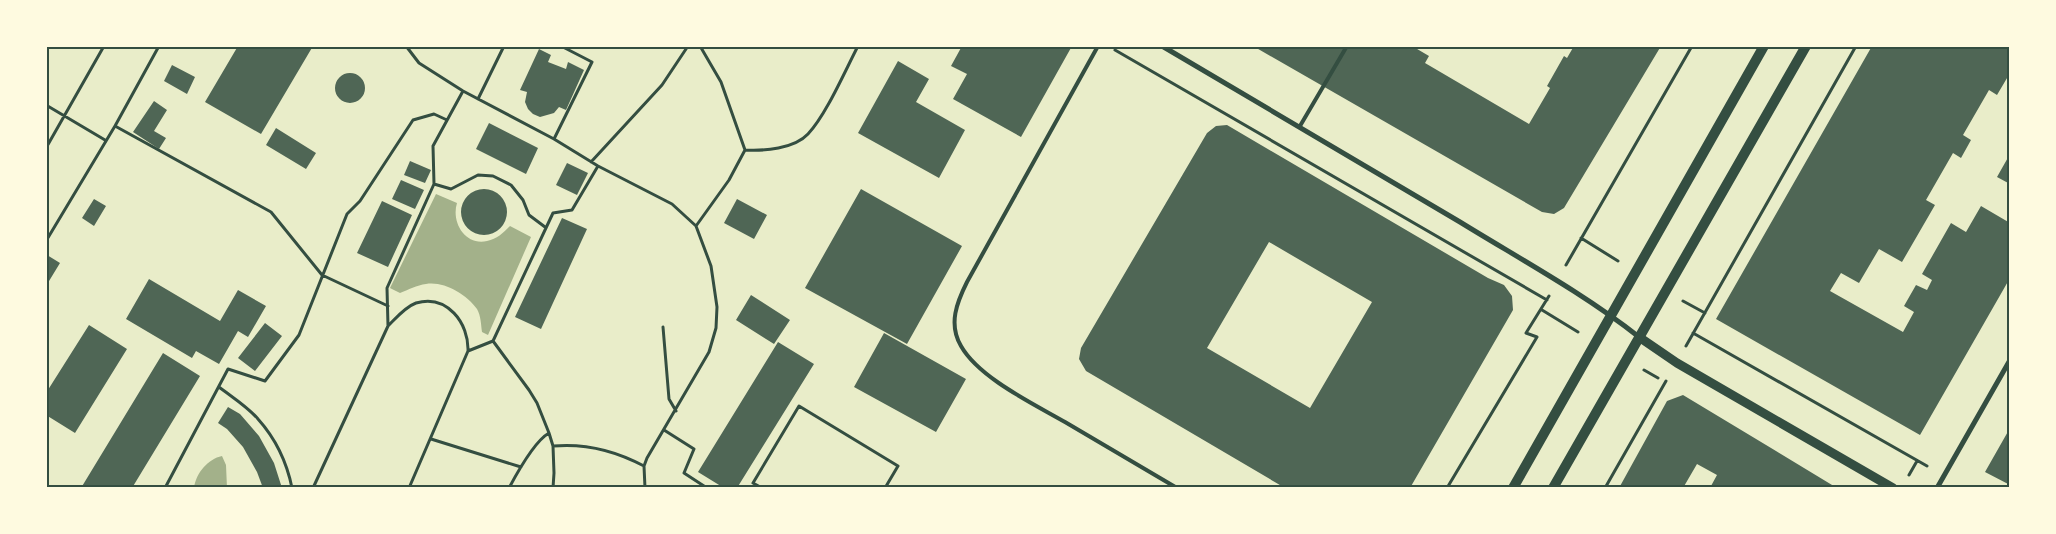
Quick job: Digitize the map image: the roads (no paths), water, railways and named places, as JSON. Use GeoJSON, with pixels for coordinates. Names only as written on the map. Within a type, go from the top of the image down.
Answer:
{"type":"FeatureCollection","features":[{"type":"Feature","properties":{"kind":"main road"},"geometry":{"type":"LineString","coordinates":[[1513,488],[1610,314],[1764,46]]}},
{"type":"Feature","properties":{"kind":"main road"},"geometry":{"type":"LineString","coordinates":[[1553,488],[1806,46]]}},
{"type":"Feature","properties":{"kind":"street"},"geometry":{"type":"LineString","coordinates":[[1162,46],[1300,126],[1557,281],[1610,314],[1677,363],[1893,488]]}},
{"type":"Feature","properties":{"kind":"street"},"geometry":{"type":"LineString","coordinates":[[1937,488],[2010,360]]}},
{"type":"Feature","properties":{"kind":"lane"},"geometry":{"type":"LineString","coordinates":[[1098,46],[967,282],[957,304],[954,328],[961,346],[975,364],[1009,390],[1177,488]]}},
{"type":"Feature","properties":{"kind":"lane"},"geometry":{"type":"LineString","coordinates":[[1300,126],[1347,46]]}}]}
